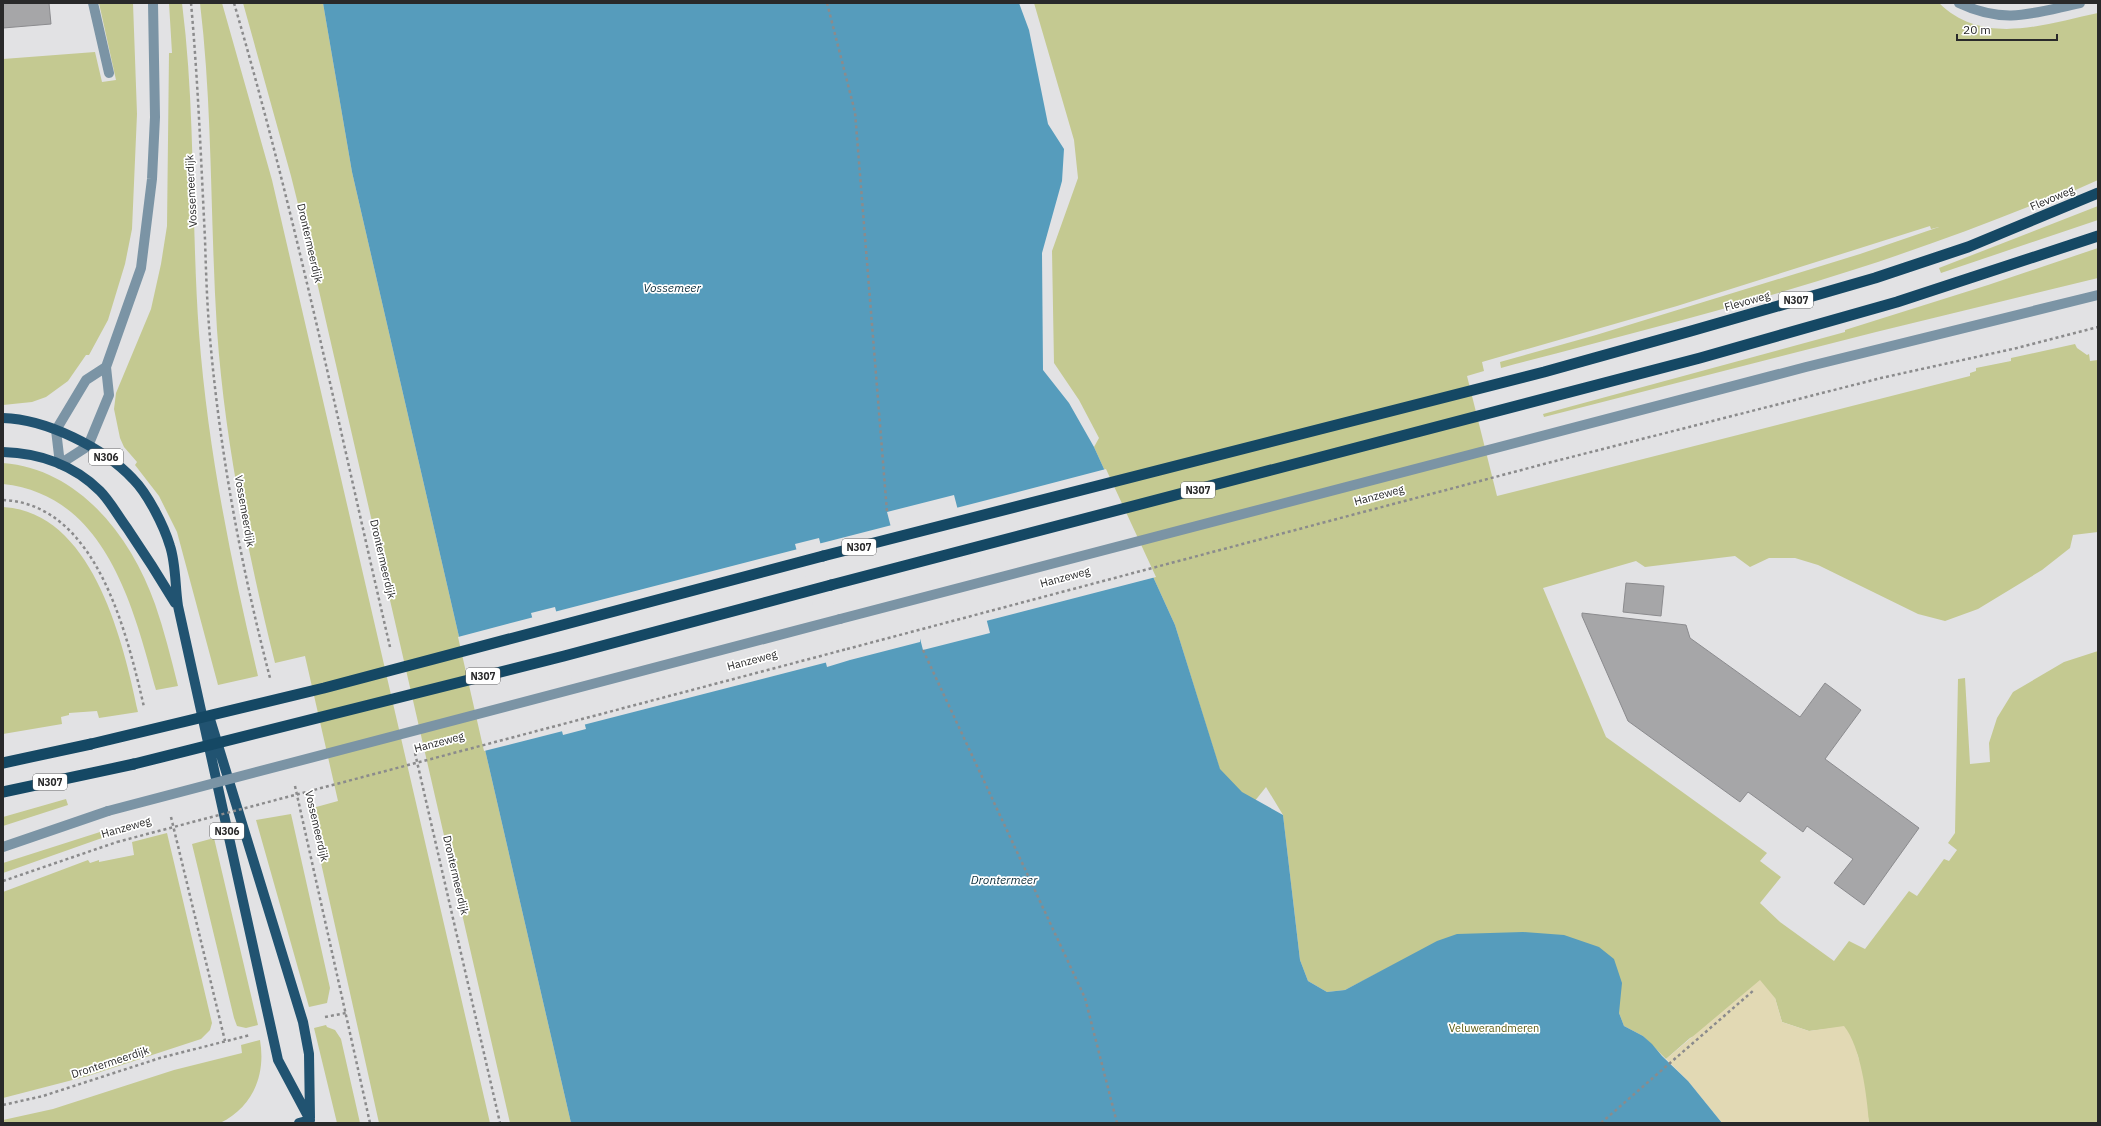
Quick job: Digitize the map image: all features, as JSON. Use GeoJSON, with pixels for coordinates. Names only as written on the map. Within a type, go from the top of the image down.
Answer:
{"type":"FeatureCollection","features":[{"type":"Feature","properties":{"kind":"highway","name":"Flevoweg"},"geometry":{"type":"LineString","coordinates":[[3,763],[90,744],[324,688],[823,556],[1560,368],[1875,278],[1968,247],[2098,193]]}},
{"type":"Feature","properties":{"kind":"highway","name":"N307"},"geometry":{"type":"LineString","coordinates":[[3,792],[98,772],[564,656],[1700,358],[1897,302],[2098,236]]}},
{"type":"Feature","properties":{"kind":"main road","name":"N306"},"geometry":{"type":"LineString","coordinates":[[3,418],[25,421],[56,430],[88,446],[118,465],[129,475],[152,507],[170,546],[178,606],[278,1060],[310,1122]]}},
{"type":"Feature","properties":{"kind":"main road","name":"N306"},"geometry":{"type":"LineString","coordinates":[[3,452],[34,454],[60,464],[84,478],[101,492],[146,556],[178,606]]}},
{"type":"Feature","properties":{"kind":"main road","name":"N306"},"geometry":{"type":"LineString","coordinates":[[190,655],[297,999],[309,1054],[310,1122]]}},
{"type":"Feature","properties":{"kind":"main road"},"geometry":{"type":"LineString","coordinates":[[298,1123],[310,1122]]}},
{"type":"Feature","properties":{"kind":"street"},"geometry":{"type":"LineString","coordinates":[[92,3],[108,73]]}},
{"type":"Feature","properties":{"kind":"street"},"geometry":{"type":"LineString","coordinates":[[106,367],[86,380],[56,430],[60,464],[88,446],[109,395],[106,367],[141,268],[152,179],[155,117],[153,3]]}},
{"type":"Feature","properties":{"kind":"street"},"geometry":{"type":"LineString","coordinates":[[1959,3],[1976,11],[2006,17],[2080,3]]}},
{"type":"Feature","properties":{"kind":"street","name":"Hanzeweg"},"geometry":{"type":"LineString","coordinates":[[3,847],[108,811],[909,600],[1806,367],[2098,295]]}},
{"type":"Feature","properties":{"kind":"path","name":"Vossemeerdijk"},"geometry":{"type":"LineString","coordinates":[[191,3],[196,65],[209,336],[220,434],[233,518],[271,682]]}},
{"type":"Feature","properties":{"kind":"path","name":"Drontermeerdijk"},"geometry":{"type":"LineString","coordinates":[[234,3],[302,258],[391,650]]}},
{"type":"Feature","properties":{"kind":"path"},"geometry":{"type":"LineString","coordinates":[[827,3],[855,112],[887,512]]}},
{"type":"Feature","properties":{"kind":"path","name":"Hanzeweg"},"geometry":{"type":"LineString","coordinates":[[3,881],[116,842],[1510,474],[1881,378],[2017,348],[2098,327]]}},
{"type":"Feature","properties":{"kind":"path"},"geometry":{"type":"LineString","coordinates":[[923,650],[1085,998],[1117,1123]]}},
{"type":"Feature","properties":{"kind":"path","name":"Drontermeerdijk"},"geometry":{"type":"LineString","coordinates":[[414,749],[500,1123]]}},
{"type":"Feature","properties":{"kind":"path","name":"Vossemeerdijk"},"geometry":{"type":"LineString","coordinates":[[294,780],[370,1123]]}},
{"type":"Feature","properties":{"kind":"path"},"geometry":{"type":"LineString","coordinates":[[1601,1123],[1754,990]]}},
{"type":"Feature","properties":{"kind":"path","name":"Drontermeerdijk"},"geometry":{"type":"LineString","coordinates":[[3,1105],[43,1096],[160,1058],[225,1041]]}},
{"type":"Feature","properties":{"kind":"green space"},"geometry":{"type":"Polygon","coordinates":[[[99,3],[133,3],[137,114],[132,229],[125,264],[108,320],[89,355],[86,355],[68,381],[46,397],[32,402],[3,405],[3,59],[95,52],[102,82],[116,80],[99,3]]]}},
{"type":"Feature","properties":{"kind":"green space"},"geometry":{"type":"Polygon","coordinates":[[[169,3],[182,3],[186,44],[191,127],[199,333],[208,420],[230,548],[258,676],[218,685],[177,532],[159,496],[135,465],[137,462],[124,447],[120,438],[114,409],[116,393],[151,309],[161,264],[167,226],[169,53],[172,53],[169,3]]]}},
{"type":"Feature","properties":{"kind":"green space"},"geometry":{"type":"Polygon","coordinates":[[[200,3],[222,3],[272,180],[490,1123],[379,1123],[309,809],[338,801],[305,656],[275,663],[247,540],[232,456],[217,330],[207,85],[200,3]]]}},
{"type":"Feature","properties":{"kind":"green space"},"geometry":{"type":"Polygon","coordinates":[[[243,3],[323,3],[352,172],[571,1123],[510,1123],[311,256],[291,176],[243,3]]]}},
{"type":"Feature","properties":{"kind":"green space","name":"Veluwerandmeren"},"geometry":{"type":"Polygon","coordinates":[[[1034,3],[1939,3],[1957,17],[1975,25],[2016,29],[2098,13],[2098,180],[2062,196],[2060,194],[1933,243],[1812,283],[1679,321],[1501,368],[1500,362],[1596,335],[1860,254],[1939,227],[1931,229],[1930,226],[1677,306],[1482,362],[1484,371],[1467,376],[1497,496],[1970,376],[1970,373],[1976,371],[1976,368],[2011,361],[2011,358],[2075,344],[2077,348],[2087,355],[2089,354],[2090,361],[2098,360],[2098,532],[2073,535],[2070,548],[2042,570],[1978,609],[1945,621],[1918,614],[1818,565],[1795,558],[1769,558],[1750,567],[1735,556],[1645,567],[1636,561],[1543,588],[1606,737],[1767,853],[1760,861],[1781,877],[1760,903],[1780,922],[1834,961],[1849,941],[1865,949],[1909,891],[1917,896],[1944,859],[1949,861],[1957,850],[1948,843],[1955,833],[1958,679],[1965,678],[1970,764],[1990,762],[1989,743],[1997,718],[2013,692],[2064,662],[2098,651],[2098,1123],[1869,1123],[1858,1056],[1844,1027],[1809,1031],[1782,1022],[1775,998],[1690,1038],[1666,1059],[1643,1036],[1624,1026],[1619,1013],[1021,1123],[1354,988],[1407,958],[1345,990],[1327,992],[1308,981],[1300,960],[1283,815],[1266,787],[1250,807],[1228,822],[1219,767],[1175,625],[1094,447],[1099,438],[1079,400],[1054,363],[1052,251],[1078,178],[1074,140],[1034,3]]]}},
{"type":"Feature","properties":{"kind":"green space"},"geometry":{"type":"Polygon","coordinates":[[[2098,206],[2098,220],[1941,273],[1939,268],[2098,206]]]}},
{"type":"Feature","properties":{"kind":"green space"},"geometry":{"type":"Polygon","coordinates":[[[2098,248],[2098,278],[1876,332],[1544,417],[1543,414],[1845,332],[1845,330],[1988,285],[2098,248]]]}},
{"type":"Feature","properties":{"kind":"green space"},"geometry":{"type":"Polygon","coordinates":[[[3,463],[30,468],[55,478],[78,492],[98,510],[116,531],[132,554],[145,579],[155,604],[178,686],[156,690],[137,624],[125,591],[110,560],[91,532],[67,509],[38,493],[3,484],[3,463]]]}},
{"type":"Feature","properties":{"kind":"green space"},"geometry":{"type":"Polygon","coordinates":[[[3,507],[34,514],[60,531],[81,555],[99,585],[112,617],[132,683],[138,712],[99,718],[97,711],[69,713],[69,715],[61,717],[62,724],[3,734],[3,507]]]}},
{"type":"Feature","properties":{"kind":"green space"},"geometry":{"type":"Polygon","coordinates":[[[66,799],[68,805],[3,826],[3,817],[66,799]]]}},
{"type":"Feature","properties":{"kind":"green space"},"geometry":{"type":"Polygon","coordinates":[[[291,814],[330,988],[327,1003],[309,1007],[256,820],[291,814]]]}},
{"type":"Feature","properties":{"kind":"green space"},"geometry":{"type":"Polygon","coordinates":[[[100,832],[102,838],[3,873],[3,863],[100,832]]]}},
{"type":"Feature","properties":{"kind":"green space"},"geometry":{"type":"Polygon","coordinates":[[[167,833],[212,1023],[210,1030],[201,1039],[88,1076],[3,1098],[3,892],[88,860],[90,863],[99,860],[99,862],[134,855],[132,842],[167,833]]]}},
{"type":"Feature","properties":{"kind":"green space"},"geometry":{"type":"Polygon","coordinates":[[[214,838],[258,1025],[246,1028],[237,1026],[234,1018],[192,844],[214,838]]]}},
{"type":"Feature","properties":{"kind":"green space"},"geometry":{"type":"Polygon","coordinates":[[[326,1025],[327,1027],[335,1030],[341,1039],[360,1123],[337,1123],[314,1028],[326,1025]]]}},
{"type":"Feature","properties":{"kind":"green space"},"geometry":{"type":"Polygon","coordinates":[[[260,1040],[261,1065],[255,1089],[241,1108],[220,1123],[3,1123],[3,1120],[53,1109],[174,1070],[242,1053],[241,1045],[260,1040]]]}},
{"type":"Feature","properties":{"kind":"sand"},"geometry":{"type":"Polygon","coordinates":[[[1760,980],[1775,998],[1782,1022],[1809,1031],[1844,1026],[1855,1046],[1859,1059],[1865,1086],[1869,1123],[1722,1123],[1688,1081],[1666,1059],[1760,980]]]}},
{"type":"Feature","properties":{"kind":"water"},"geometry":{"type":"Polygon","coordinates":[[[323,3],[1019,3],[1029,30],[1048,124],[1064,149],[1062,181],[1042,253],[1043,370],[1069,403],[1094,447],[1175,625],[1220,769],[1242,792],[1283,815],[1300,960],[1308,981],[1327,992],[1345,990],[1437,941],[1457,934],[1523,932],[1564,935],[1599,947],[1614,959],[1622,983],[1619,1013],[1624,1026],[1643,1036],[1652,1044],[1662,1056],[1688,1081],[1722,1123],[571,1123],[352,172],[323,3]],[[954,495],[887,512],[923,650],[990,633],[954,495]],[[819,538],[795,544],[827,667],[850,660],[819,538]],[[555,607],[531,613],[563,735],[586,729],[555,607]]]}},
{"type":"Feature","properties":{"kind":"pier"},"geometry":{"type":"Polygon","coordinates":[[[1106,469],[1156,577],[986,621],[956,508],[1106,469]]]}},
{"type":"Feature","properties":{"kind":"pier"},"geometry":{"type":"Polygon","coordinates":[[[892,525],[921,638],[920,642],[850,660],[847,657],[818,544],[892,525]]]}},
{"type":"Feature","properties":{"kind":"pier"},"geometry":{"type":"Polygon","coordinates":[[[798,549],[828,662],[583,725],[554,612],[798,549]]]}},
{"type":"Feature","properties":{"kind":"pier"},"geometry":{"type":"Polygon","coordinates":[[[534,617],[563,731],[484,751],[458,637],[534,617]]]}},
{"type":"Feature","properties":{"kind":"building"},"geometry":{"type":"Polygon","coordinates":[[[3,3],[49,3],[51,24],[3,28],[3,3]]]}},
{"type":"Feature","properties":{"kind":"building"},"geometry":{"type":"Polygon","coordinates":[[[1626,583],[1664,586],[1661,616],[1623,612],[1626,583]]]}},
{"type":"Feature","properties":{"kind":"building"},"geometry":{"type":"Polygon","coordinates":[[[1582,613],[1686,625],[1690,638],[1800,717],[1825,683],[1861,710],[1825,759],[1919,828],[1864,905],[1834,883],[1853,859],[1807,826],[1803,832],[1748,792],[1740,802],[1628,721],[1582,613]]]}},
{"type":"Feature","properties":{"kind":"water label","name":"Vossemeer"},"geometry":{"type":"Point","coordinates":[672,288]}},
{"type":"Feature","properties":{"kind":"water label","name":"Drontermeer"},"geometry":{"type":"Point","coordinates":[1004,880]}}]}
